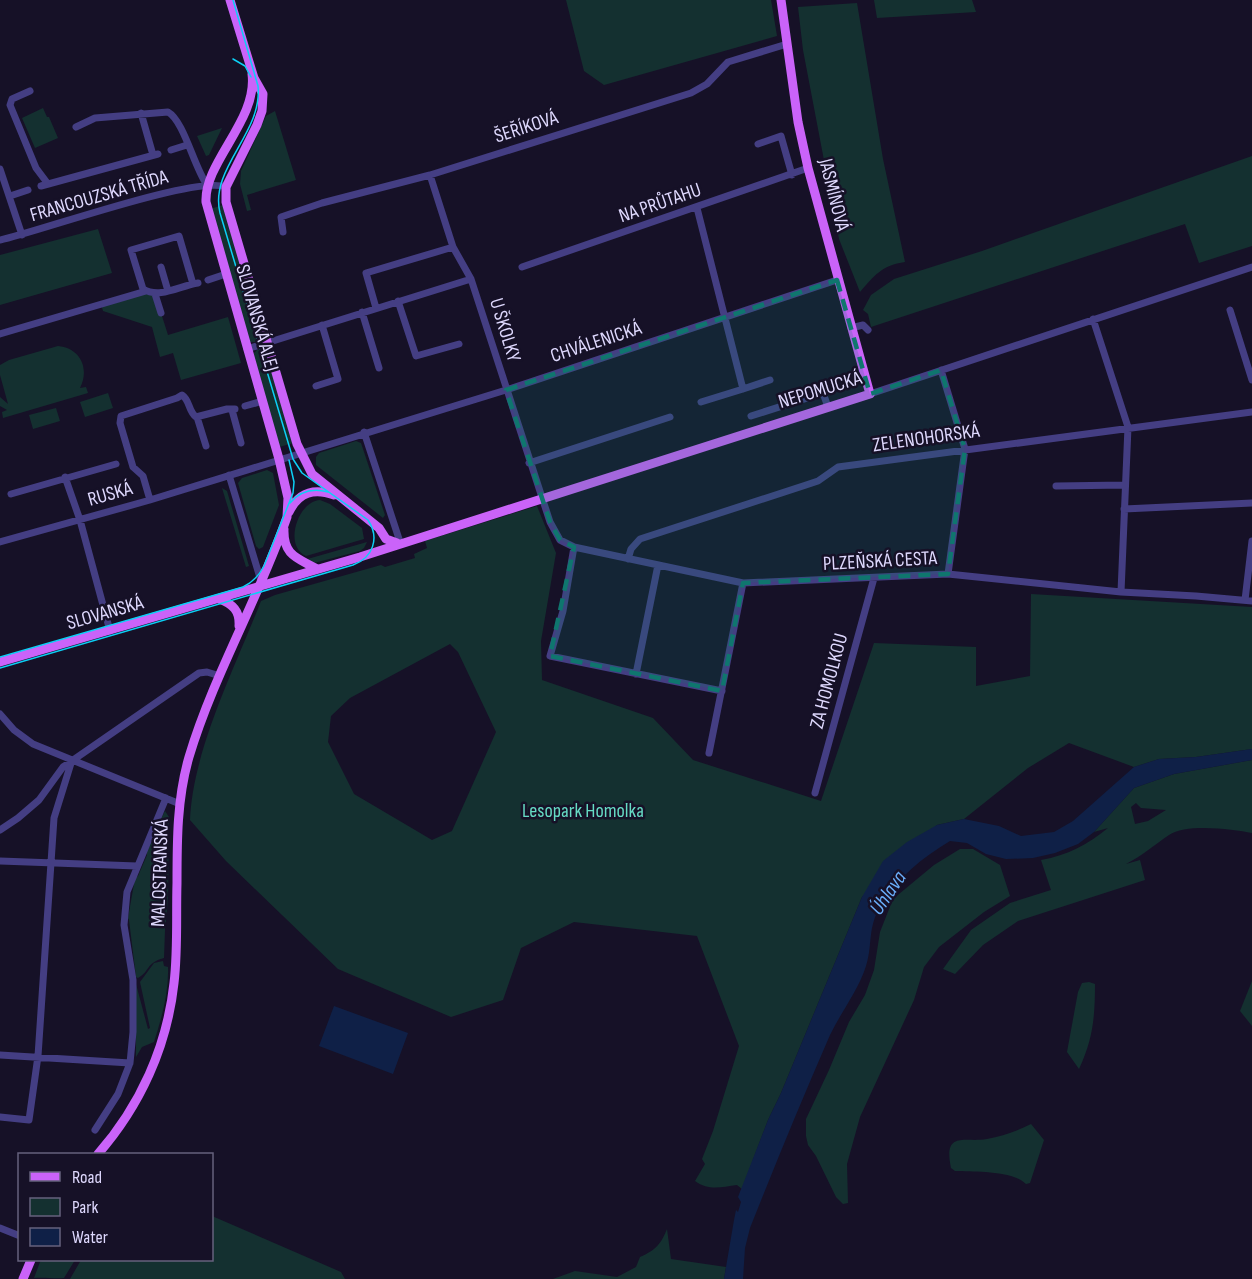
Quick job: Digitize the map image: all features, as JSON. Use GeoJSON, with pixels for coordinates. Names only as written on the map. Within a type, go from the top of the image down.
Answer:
{"type":"FeatureCollection","features":[{"type":"Feature","properties":{"kind":"main road"},"geometry":{"type":"LineString","coordinates":[[226,187],[254,132],[262,111],[263,94],[252,74],[230,0]]}},
{"type":"Feature","properties":{"kind":"main road","name":"JASMÍNOVÁ"},"geometry":{"type":"LineString","coordinates":[[781,0],[798,122],[808,168],[870,394]]}},
{"type":"Feature","properties":{"kind":"main road"},"geometry":{"type":"LineString","coordinates":[[207,185],[246,111],[250,98],[252,74]]}},
{"type":"Feature","properties":{"kind":"main road","name":"SLOVANSKÁ ALEJ"},"geometry":{"type":"LineString","coordinates":[[207,185],[207,207],[279,459],[288,498],[286,520]]}},
{"type":"Feature","properties":{"kind":"main road","name":"SLOVANSKÁ ALEJ"},"geometry":{"type":"LineString","coordinates":[[226,187],[228,211],[297,444],[309,472],[340,497]]}},
{"type":"Feature","properties":{"kind":"main road","name":"NEPOMUCKÁ"},"geometry":{"type":"LineString","coordinates":[[377,550],[870,394]]}},
{"type":"Feature","properties":{"kind":"main road"},"geometry":{"type":"LineString","coordinates":[[382,532],[382,541],[377,550],[317,569],[291,554],[284,537],[286,520],[296,501],[306,493],[323,492],[340,497],[379,528],[382,532],[388,540],[399,543]]}},
{"type":"Feature","properties":{"kind":"main road","name":"MALOSTRANSKÁ"},"geometry":{"type":"LineString","coordinates":[[100,1153],[135,1102],[154,1063],[168,1017],[176,962],[180,804],[189,758],[237,634],[286,520]]}},
{"type":"Feature","properties":{"kind":"main road","name":"SLOVANSKÁ"},"geometry":{"type":"LineString","coordinates":[[0,662],[317,569]]}},
{"type":"Feature","properties":{"kind":"main road"},"geometry":{"type":"LineString","coordinates":[[219,599],[230,604],[237,612],[240,623],[237,634]]}},
{"type":"Feature","properties":{"kind":"main road"},"geometry":{"type":"LineString","coordinates":[[24,1277],[31,1261]]}},
{"type":"Feature","properties":{"kind":"street","name":"ŠEŘÍKOVÁ"},"geometry":{"type":"LineString","coordinates":[[283,232],[281,217],[322,203],[430,175],[691,93],[707,84],[728,62],[787,44]]}},
{"type":"Feature","properties":{"kind":"street","name":"FRANCOUZSKÁ TŘÍDA"},"geometry":{"type":"LineString","coordinates":[[30,91],[12,99],[10,105],[45,185],[156,154],[141,113]]}},
{"type":"Feature","properties":{"kind":"street","name":"SLOVANSKÁ ALEJ"},"geometry":{"type":"LineString","coordinates":[[76,127],[96,118],[162,111],[171,113],[178,121],[198,171],[207,185]]}},
{"type":"Feature","properties":{"kind":"street"},"geometry":{"type":"LineString","coordinates":[[758,144],[781,136],[792,175]]}},
{"type":"Feature","properties":{"kind":"street","name":"FRANCOUZSKÁ TŘÍDA"},"geometry":{"type":"LineString","coordinates":[[171,150],[187,145]]}},
{"type":"Feature","properties":{"kind":"street","name":"NA PRŮTAHU"},"geometry":{"type":"LineString","coordinates":[[522,267],[808,168]]}},
{"type":"Feature","properties":{"kind":"street"},"geometry":{"type":"LineString","coordinates":[[0,170],[22,235]]}},
{"type":"Feature","properties":{"kind":"street","name":"U ŠKOLKY"},"geometry":{"type":"LineString","coordinates":[[430,175],[453,247],[471,279],[542,498]]}},
{"type":"Feature","properties":{"kind":"street"},"geometry":{"type":"LineString","coordinates":[[207,185],[217,184],[226,187]]}},
{"type":"Feature","properties":{"kind":"street","name":"FRANCOUZSKÁ TŘÍDA"},"geometry":{"type":"LineString","coordinates":[[0,240],[173,191],[207,185]]}},
{"type":"Feature","properties":{"kind":"street","name":"FRANCOUZSKÁ TŘÍDA"},"geometry":{"type":"LineString","coordinates":[[10,196],[28,190]]}},
{"type":"Feature","properties":{"kind":"street"},"geometry":{"type":"LineString","coordinates":[[697,208],[743,389]]}},
{"type":"Feature","properties":{"kind":"street"},"geometry":{"type":"LineString","coordinates":[[0,333],[144,290],[155,294],[196,283],[179,236],[132,250],[144,290]]}},
{"type":"Feature","properties":{"kind":"street"},"geometry":{"type":"LineString","coordinates":[[376,308],[366,273],[453,247]]}},
{"type":"Feature","properties":{"kind":"street"},"geometry":{"type":"LineString","coordinates":[[161,267],[168,291]]}},
{"type":"Feature","properties":{"kind":"street","name":"NEPOMUCKÁ"},"geometry":{"type":"LineString","coordinates":[[870,394],[1252,267]]}},
{"type":"Feature","properties":{"kind":"street"},"geometry":{"type":"LineString","coordinates":[[208,280],[226,274]]}},
{"type":"Feature","properties":{"kind":"street"},"geometry":{"type":"LineString","coordinates":[[247,349],[471,279]]}},
{"type":"Feature","properties":{"kind":"street","name":"CHVÁLENICKÁ"},"geometry":{"type":"LineString","coordinates":[[302,452],[506,390],[837,280]]}},
{"type":"Feature","properties":{"kind":"street"},"geometry":{"type":"LineString","coordinates":[[155,294],[161,313]]}},
{"type":"Feature","properties":{"kind":"street"},"geometry":{"type":"LineString","coordinates":[[398,301],[416,356],[459,344]]}},
{"type":"Feature","properties":{"kind":"street"},"geometry":{"type":"LineString","coordinates":[[1230,310],[1252,380]]}},
{"type":"Feature","properties":{"kind":"street"},"geometry":{"type":"LineString","coordinates":[[362,312],[379,368]]}},
{"type":"Feature","properties":{"kind":"street"},"geometry":{"type":"LineString","coordinates":[[1093,318],[1128,427],[1121,592]]}},
{"type":"Feature","properties":{"kind":"street"},"geometry":{"type":"LineString","coordinates":[[316,386],[338,379],[322,325]]}},
{"type":"Feature","properties":{"kind":"street"},"geometry":{"type":"LineString","coordinates":[[851,328],[863,325],[868,330]]}},
{"type":"Feature","properties":{"kind":"street"},"geometry":{"type":"LineString","coordinates":[[941,370],[965,449],[948,574]]}},
{"type":"Feature","properties":{"kind":"street"},"geometry":{"type":"LineString","coordinates":[[701,402],[770,380]]}},
{"type":"Feature","properties":{"kind":"street"},"geometry":{"type":"LineString","coordinates":[[751,416],[823,393],[828,407]]}},
{"type":"Feature","properties":{"kind":"street"},"geometry":{"type":"LineString","coordinates":[[150,500],[143,476],[133,466],[120,423],[121,416],[182,395],[186,397],[193,415],[197,417],[206,446]]}},
{"type":"Feature","properties":{"kind":"street"},"geometry":{"type":"LineString","coordinates":[[245,406],[263,401]]}},
{"type":"Feature","properties":{"kind":"street"},"geometry":{"type":"LineString","coordinates":[[197,417],[227,409],[233,410],[241,443]]}},
{"type":"Feature","properties":{"kind":"street","name":"ZELENOHORSKÁ"},"geometry":{"type":"LineString","coordinates":[[628,559],[631,549],[640,539],[818,481],[838,467],[1252,412]]}},
{"type":"Feature","properties":{"kind":"street"},"geometry":{"type":"LineString","coordinates":[[530,463],[670,417]]}},
{"type":"Feature","properties":{"kind":"street"},"geometry":{"type":"LineString","coordinates":[[364,432],[399,543]]}},
{"type":"Feature","properties":{"kind":"street","name":"RUSKÁ"},"geometry":{"type":"LineString","coordinates":[[0,543],[150,500],[302,452]]}},
{"type":"Feature","properties":{"kind":"street"},"geometry":{"type":"LineString","coordinates":[[10,494],[116,464]]}},
{"type":"Feature","properties":{"kind":"street"},"geometry":{"type":"LineString","coordinates":[[229,475],[260,584]]}},
{"type":"Feature","properties":{"kind":"street"},"geometry":{"type":"LineString","coordinates":[[65,477],[80,520],[110,631]]}},
{"type":"Feature","properties":{"kind":"street"},"geometry":{"type":"LineString","coordinates":[[1056,486],[1125,485]]}},
{"type":"Feature","properties":{"kind":"street"},"geometry":{"type":"LineString","coordinates":[[542,498],[550,522],[560,540],[574,547],[563,611],[550,656],[722,691]]}},
{"type":"Feature","properties":{"kind":"street"},"geometry":{"type":"LineString","coordinates":[[1124,509],[1252,503]]}},
{"type":"Feature","properties":{"kind":"street"},"geometry":{"type":"LineString","coordinates":[[1249,601],[1252,541]]}},
{"type":"Feature","properties":{"kind":"street","name":"PLZEŇSKÁ CESTA"},"geometry":{"type":"LineString","coordinates":[[574,547],[743,583],[948,574],[1121,592],[1249,601]]}},
{"type":"Feature","properties":{"kind":"street"},"geometry":{"type":"LineString","coordinates":[[636,674],[658,565]]}},
{"type":"Feature","properties":{"kind":"street","name":"ZA HOMOLKOU"},"geometry":{"type":"LineString","coordinates":[[815,793],[874,578]]}},
{"type":"Feature","properties":{"kind":"street"},"geometry":{"type":"LineString","coordinates":[[709,753],[743,583]]}},
{"type":"Feature","properties":{"kind":"street"},"geometry":{"type":"LineString","coordinates":[[0,830],[39,800],[63,767],[72,760],[200,673],[207,672],[220,676]]}},
{"type":"Feature","properties":{"kind":"street"},"geometry":{"type":"LineString","coordinates":[[0,714],[14,730],[33,744],[180,804]]}},
{"type":"Feature","properties":{"kind":"street"},"geometry":{"type":"LineString","coordinates":[[0,1117],[29,1120],[39,1056],[54,818],[72,760]]}},
{"type":"Feature","properties":{"kind":"street","name":"MALOSTRANSKÁ"},"geometry":{"type":"LineString","coordinates":[[95,1130],[118,1094],[130,1063],[133,1032],[133,980],[124,925],[127,892],[166,798]]}},
{"type":"Feature","properties":{"kind":"street"},"geometry":{"type":"LineString","coordinates":[[0,861],[137,866]]}},
{"type":"Feature","properties":{"kind":"street"},"geometry":{"type":"LineString","coordinates":[[0,1054],[130,1063]]}},
{"type":"Feature","properties":{"kind":"street"},"geometry":{"type":"LineString","coordinates":[[0,1228],[18,1235]]}},
{"type":"Feature","properties":{"kind":"highlighted area"},"geometry":{"type":"Polygon","coordinates":[[[837,280],[870,394],[941,370],[965,449],[948,574],[743,583],[722,691],[550,656],[574,547],[560,540],[550,522],[506,390],[837,280]]]}},
{"type":"Feature","properties":{"kind":"green space"},"geometry":{"type":"Polygon","coordinates":[[[566,0],[771,0],[777,36],[604,85],[584,71],[566,0]]]}},
{"type":"Feature","properties":{"kind":"green space"},"geometry":{"type":"Polygon","coordinates":[[[874,0],[972,0],[976,12],[877,18],[874,0]]]}},
{"type":"Feature","properties":{"kind":"green space"},"geometry":{"type":"Polygon","coordinates":[[[857,3],[883,159],[905,262],[884,269],[874,276],[860,292],[839,239],[803,50],[798,7],[857,3]]]}},
{"type":"Feature","properties":{"kind":"green space"},"geometry":{"type":"Polygon","coordinates":[[[43,108],[58,138],[35,148],[22,118],[43,108]]]}},
{"type":"Feature","properties":{"kind":"green space"},"geometry":{"type":"Polygon","coordinates":[[[275,111],[296,180],[247,195],[251,210],[247,211],[240,184],[241,171],[266,116],[275,111]]]}},
{"type":"Feature","properties":{"kind":"green space"},"geometry":{"type":"Polygon","coordinates":[[[222,128],[209,155],[206,156],[197,136],[222,128]]]}},
{"type":"Feature","properties":{"kind":"green space"},"geometry":{"type":"Polygon","coordinates":[[[1252,156],[1252,246],[1199,263],[1185,224],[871,327],[868,314],[863,310],[871,295],[894,279],[982,251],[1252,156]]]}},
{"type":"Feature","properties":{"kind":"green space"},"geometry":{"type":"Polygon","coordinates":[[[223,205],[261,332],[261,339],[257,342],[249,342],[210,209],[223,205]]]}},
{"type":"Feature","properties":{"kind":"green space"},"geometry":{"type":"Polygon","coordinates":[[[98,229],[112,273],[0,305],[0,255],[98,229]]]}},
{"type":"Feature","properties":{"kind":"green space"},"geometry":{"type":"Polygon","coordinates":[[[146,291],[155,294],[168,335],[228,317],[241,363],[181,380],[173,353],[160,357],[152,327],[103,311],[101,304],[146,291]]]}},
{"type":"Feature","properties":{"kind":"green space"},"geometry":{"type":"Polygon","coordinates":[[[58,346],[72,351],[81,360],[84,373],[80,388],[86,387],[88,393],[3,418],[2,412],[7,410],[0,406],[0,397],[8,404],[0,375],[0,365],[9,360],[58,346]]]}},
{"type":"Feature","properties":{"kind":"green space"},"geometry":{"type":"Polygon","coordinates":[[[263,349],[267,351],[294,443],[279,447],[253,354],[263,349]]]}},
{"type":"Feature","properties":{"kind":"green space"},"geometry":{"type":"Polygon","coordinates":[[[108,393],[113,408],[85,417],[80,402],[108,393]]]}},
{"type":"Feature","properties":{"kind":"green space"},"geometry":{"type":"Polygon","coordinates":[[[56,408],[60,421],[33,429],[29,415],[56,408]]]}},
{"type":"Feature","properties":{"kind":"green space"},"geometry":{"type":"Polygon","coordinates":[[[356,441],[361,443],[385,515],[383,518],[316,465],[316,457],[319,453],[356,441]]]}},
{"type":"Feature","properties":{"kind":"green space"},"geometry":{"type":"Polygon","coordinates":[[[267,470],[273,473],[279,505],[263,547],[259,549],[256,546],[238,483],[242,478],[267,470]]]}},
{"type":"Feature","properties":{"kind":"green space"},"geometry":{"type":"Polygon","coordinates":[[[222,488],[227,491],[249,566],[246,567],[222,488]]]}},
{"type":"Feature","properties":{"kind":"green space"},"geometry":{"type":"Polygon","coordinates":[[[320,500],[330,504],[362,528],[364,539],[306,556],[299,551],[295,543],[296,525],[305,508],[312,502],[320,500]]]}},
{"type":"Feature","properties":{"kind":"green space","name":"Lesopark Homolka"},"geometry":{"type":"Polygon","coordinates":[[[537,506],[556,553],[541,641],[542,680],[653,718],[693,760],[821,801],[874,643],[976,647],[976,686],[1030,676],[1031,594],[1252,607],[1252,749],[1196,757],[1159,759],[1134,767],[1069,743],[1028,768],[964,819],[937,825],[862,897],[768,1120],[742,1189],[737,1185],[715,1188],[705,1186],[695,1181],[705,1164],[702,1159],[739,1046],[697,936],[574,922],[521,948],[503,1000],[451,1017],[338,969],[226,861],[190,820],[193,793],[207,737],[261,601],[381,565],[385,567],[415,558],[414,554],[427,548],[425,541],[537,506]],[[450,644],[350,698],[331,716],[328,742],[354,794],[432,840],[452,831],[496,732],[458,652],[450,644]]]}},
{"type":"Feature","properties":{"kind":"green space"},"geometry":{"type":"Polygon","coordinates":[[[367,542],[360,551],[314,563],[304,560],[367,542]]]}},
{"type":"Feature","properties":{"kind":"green space"},"geometry":{"type":"Polygon","coordinates":[[[1252,760],[1252,833],[1210,828],[1177,831],[1126,864],[1140,860],[1145,880],[1018,921],[983,945],[955,974],[943,969],[971,930],[1010,903],[1051,890],[1041,860],[1077,849],[1108,828],[1094,832],[1134,788],[1174,774],[1252,760]],[[1136,803],[1131,807],[1135,824],[1148,821],[1166,810],[1141,808],[1136,803]]]}},
{"type":"Feature","properties":{"kind":"green space"},"geometry":{"type":"Polygon","coordinates":[[[165,811],[169,817],[168,901],[164,958],[154,962],[138,978],[136,977],[128,918],[135,878],[138,876],[152,842],[151,839],[165,811]]]}},
{"type":"Feature","properties":{"kind":"green space"},"geometry":{"type":"Polygon","coordinates":[[[960,849],[973,849],[1000,865],[1010,896],[984,912],[939,947],[924,967],[914,1000],[860,1117],[847,1164],[848,1203],[843,1204],[836,1197],[816,1156],[808,1145],[806,1119],[849,1022],[865,995],[874,970],[880,932],[893,899],[934,865],[960,849]]]}},
{"type":"Feature","properties":{"kind":"green space"},"geometry":{"type":"Polygon","coordinates":[[[163,961],[164,966],[168,967],[168,976],[160,1023],[154,1042],[142,1047],[136,1057],[136,984],[148,1029],[150,1028],[140,982],[154,963],[163,961]]]}},
{"type":"Feature","properties":{"kind":"green space"},"geometry":{"type":"Polygon","coordinates":[[[1252,981],[1252,1026],[1240,1011],[1252,981]]]}},
{"type":"Feature","properties":{"kind":"green space"},"geometry":{"type":"Polygon","coordinates":[[[1082,983],[1095,984],[1094,1017],[1090,1038],[1079,1069],[1067,1052],[1078,992],[1082,983]]]}},
{"type":"Feature","properties":{"kind":"green space"},"geometry":{"type":"Polygon","coordinates":[[[1031,1124],[1044,1140],[1030,1183],[1026,1184],[1020,1179],[1002,1174],[955,1171],[951,1168],[949,1156],[953,1143],[987,1139],[1031,1124]]]}},
{"type":"Feature","properties":{"kind":"green space"},"geometry":{"type":"Polygon","coordinates":[[[213,1216],[341,1272],[345,1279],[70,1279],[80,1261],[213,1261],[213,1216]]]}},
{"type":"Feature","properties":{"kind":"green space"},"geometry":{"type":"Polygon","coordinates":[[[667,1229],[671,1259],[726,1267],[724,1279],[553,1279],[575,1271],[617,1277],[636,1267],[640,1257],[657,1246],[667,1229]]]}},
{"type":"Feature","properties":{"kind":"green space"},"geometry":{"type":"Polygon","coordinates":[[[74,1261],[64,1278],[34,1278],[40,1262],[74,1261]]]}},
{"type":"Feature","properties":{"kind":"water","name":"Úhlava"},"geometry":{"type":"Polygon","coordinates":[[[1252,749],[1252,760],[1174,774],[1134,788],[1094,832],[1078,844],[1055,853],[1033,858],[1006,859],[986,854],[967,843],[950,841],[920,861],[903,877],[877,913],[863,975],[830,1035],[750,1228],[745,1248],[743,1279],[724,1279],[736,1210],[738,1212],[741,1202],[738,1197],[862,897],[883,861],[907,842],[937,825],[964,819],[999,826],[1021,836],[1054,832],[1073,821],[1134,767],[1159,759],[1196,757],[1252,749]]]}},
{"type":"Feature","properties":{"kind":"water"},"geometry":{"type":"Polygon","coordinates":[[[334,1006],[408,1033],[393,1074],[319,1046],[334,1006]]]}},
{"type":"Feature","properties":{"kind":"tram line"},"geometry":{"type":"LineString","coordinates":[[0,668],[353,565],[365,558],[372,547],[374,534],[368,520],[302,473],[293,459],[220,213],[219,197],[222,181],[253,119],[257,103],[258,86],[233,0]]}},
{"type":"Feature","properties":{"kind":"tram line"},"geometry":{"type":"LineString","coordinates":[[233,59],[245,66],[251,77]]}},
{"type":"Feature","properties":{"kind":"tram line"},"geometry":{"type":"LineString","coordinates":[[0,657],[243,587],[250,583],[264,566],[293,493],[294,482],[289,460]]}},
{"type":"Feature","properties":{"kind":"tram line"},"geometry":{"type":"LineString","coordinates":[[290,503],[307,491],[328,492]]}}]}
